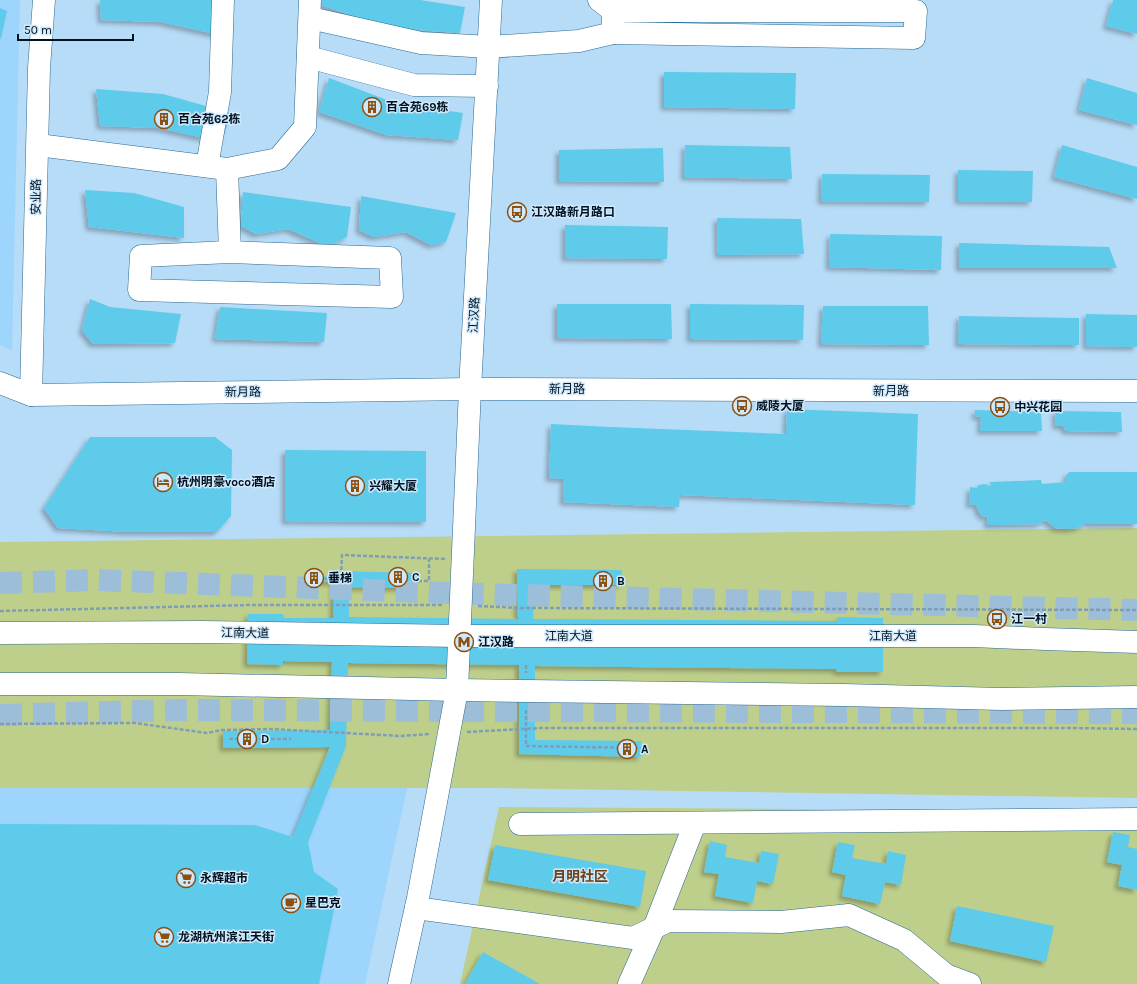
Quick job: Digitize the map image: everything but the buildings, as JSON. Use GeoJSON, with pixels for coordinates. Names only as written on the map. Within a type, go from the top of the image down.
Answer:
{"type":"FeatureCollection","features":[{"type":"Feature","properties":{"kind":"street","name":"安业路"},"geometry":{"type":"LineString","coordinates":[[32,395],[39,68],[44,0]]}},
{"type":"Feature","properties":{"kind":"street"},"geometry":{"type":"LineString","coordinates":[[223,0],[217,168],[230,252]]}},
{"type":"Feature","properties":{"kind":"street","name":"江汉路"},"geometry":{"type":"LineString","coordinates":[[399,984],[416,908],[457,690],[470,389],[491,0]]}},
{"type":"Feature","properties":{"kind":"street"},"geometry":{"type":"LineString","coordinates":[[38,145],[217,168],[278,160],[305,127],[310,9],[421,43],[489,47],[579,41],[613,33],[914,38],[916,11],[606,5],[613,33]]}},
{"type":"Feature","properties":{"kind":"street"},"geometry":{"type":"LineString","coordinates":[[308,57],[414,85],[487,86]]}},
{"type":"Feature","properties":{"kind":"street"},"geometry":{"type":"LineString","coordinates":[[230,252],[390,258],[392,297],[139,290],[141,256],[230,252]]}},
{"type":"Feature","properties":{"kind":"street","name":"新月路"},"geometry":{"type":"LineString","coordinates":[[0,383],[32,395],[470,389],[1137,392]]}},
{"type":"Feature","properties":{"kind":"street","name":"江南大道"},"geometry":{"type":"LineString","coordinates":[[0,633],[187,632],[459,636],[973,636],[1045,640],[1137,642]]}},
{"type":"Feature","properties":{"kind":"street"},"geometry":{"type":"LineString","coordinates":[[0,684],[179,684],[457,690],[1002,698],[1137,697]]}},
{"type":"Feature","properties":{"kind":"street"},"geometry":{"type":"LineString","coordinates":[[520,824],[1137,819]]}},
{"type":"Feature","properties":{"kind":"street"},"geometry":{"type":"LineString","coordinates":[[629,984],[654,928],[695,823]]}},
{"type":"Feature","properties":{"kind":"street"},"geometry":{"type":"LineString","coordinates":[[416,908],[633,938],[668,921],[781,922],[849,915],[904,940],[946,975],[970,984]]}},
{"type":"Feature","properties":{"kind":"path"},"geometry":{"type":"LineString","coordinates":[[319,579],[341,578],[342,555],[462,560]]}},
{"type":"Feature","properties":{"kind":"path"},"geometry":{"type":"LineString","coordinates":[[418,581],[429,581],[429,558]]}},
{"type":"Feature","properties":{"kind":"path"},"geometry":{"type":"LineString","coordinates":[[0,611],[250,605],[430,604],[521,608],[1137,610]]}},
{"type":"Feature","properties":{"kind":"path"},"geometry":{"type":"LineString","coordinates":[[526,665],[526,680]]}},
{"type":"Feature","properties":{"kind":"path"},"geometry":{"type":"LineString","coordinates":[[526,709],[526,746],[638,748]]}},
{"type":"Feature","properties":{"kind":"path"},"geometry":{"type":"LineString","coordinates":[[0,724],[135,723],[207,733],[221,730],[270,729],[401,736],[540,728],[1071,728],[1137,730]]}},
{"type":"Feature","properties":{"kind":"path"},"geometry":{"type":"LineString","coordinates":[[229,739],[291,739]]}},
{"type":"Feature","properties":{"kind":"shaded area"},"geometry":{"type":"Polygon","coordinates":[[[0,0],[20,0],[12,351],[0,345],[0,0]]]}},
{"type":"Feature","properties":{"kind":"shaded area","name":"龙湖杭州滨江天街"},"geometry":{"type":"Polygon","coordinates":[[[0,788],[407,788],[365,984],[0,984],[0,788]]]}},
{"type":"Feature","properties":{"kind":"green space"},"geometry":{"type":"Polygon","coordinates":[[[1137,528],[1137,798],[495,788],[0,788],[0,542],[1137,528]]]}},
{"type":"Feature","properties":{"kind":"green space"},"geometry":{"type":"Polygon","coordinates":[[[499,807],[1137,811],[1137,984],[460,984],[499,807]]]}},
{"type":"Feature","properties":{"kind":"tunnel"},"geometry":{"type":"LineString","coordinates":[[0,583],[96,580],[478,594],[1137,610]]}},
{"type":"Feature","properties":{"kind":"tunnel"},"geometry":{"type":"LineString","coordinates":[[0,715],[180,710],[1137,713]]}},
{"type":"Feature","properties":{"kind":"place","name":"百合苑69栋"},"geometry":{"type":"Point","coordinates":[372,107]}},
{"type":"Feature","properties":{"kind":"place","name":"百合苑62栋"},"geometry":{"type":"Point","coordinates":[164,119]}},
{"type":"Feature","properties":{"kind":"place","name":"江汉路新月路口"},"geometry":{"type":"Point","coordinates":[517,212]}},
{"type":"Feature","properties":{"kind":"place","name":"威陵大厦"},"geometry":{"type":"Point","coordinates":[742,406]}},
{"type":"Feature","properties":{"kind":"place","name":"中兴花园"},"geometry":{"type":"Point","coordinates":[1000,407]}},
{"type":"Feature","properties":{"kind":"place","name":"杭州明豪voco酒店"},"geometry":{"type":"Point","coordinates":[163,482]}},
{"type":"Feature","properties":{"kind":"place","name":"兴耀大厦"},"geometry":{"type":"Point","coordinates":[355,486]}},
{"type":"Feature","properties":{"kind":"place","name":"C"},"geometry":{"type":"Point","coordinates":[398,577]}},
{"type":"Feature","properties":{"kind":"place","name":"垂梯"},"geometry":{"type":"Point","coordinates":[314,578]}},
{"type":"Feature","properties":{"kind":"place","name":"B"},"geometry":{"type":"Point","coordinates":[603,581]}},
{"type":"Feature","properties":{"kind":"place","name":"江一村"},"geometry":{"type":"Point","coordinates":[997,619]}},
{"type":"Feature","properties":{"kind":"place","name":"江汉路"},"geometry":{"type":"Point","coordinates":[464,642]}},
{"type":"Feature","properties":{"kind":"place","name":"D"},"geometry":{"type":"Point","coordinates":[247,739]}},
{"type":"Feature","properties":{"kind":"place","name":"A"},"geometry":{"type":"Point","coordinates":[627,749]}},
{"type":"Feature","properties":{"kind":"place","name":"永辉超市"},"geometry":{"type":"Point","coordinates":[186,878]}},
{"type":"Feature","properties":{"kind":"place","name":"星巴克"},"geometry":{"type":"Point","coordinates":[291,903]}},
{"type":"Feature","properties":{"kind":"place","name":"龙湖杭州滨江天街"},"geometry":{"type":"Point","coordinates":[164,937]}},
{"type":"Feature","properties":{"kind":"district","name":"月明社区"},"geometry":{"type":"Point","coordinates":[580,876]}}]}
